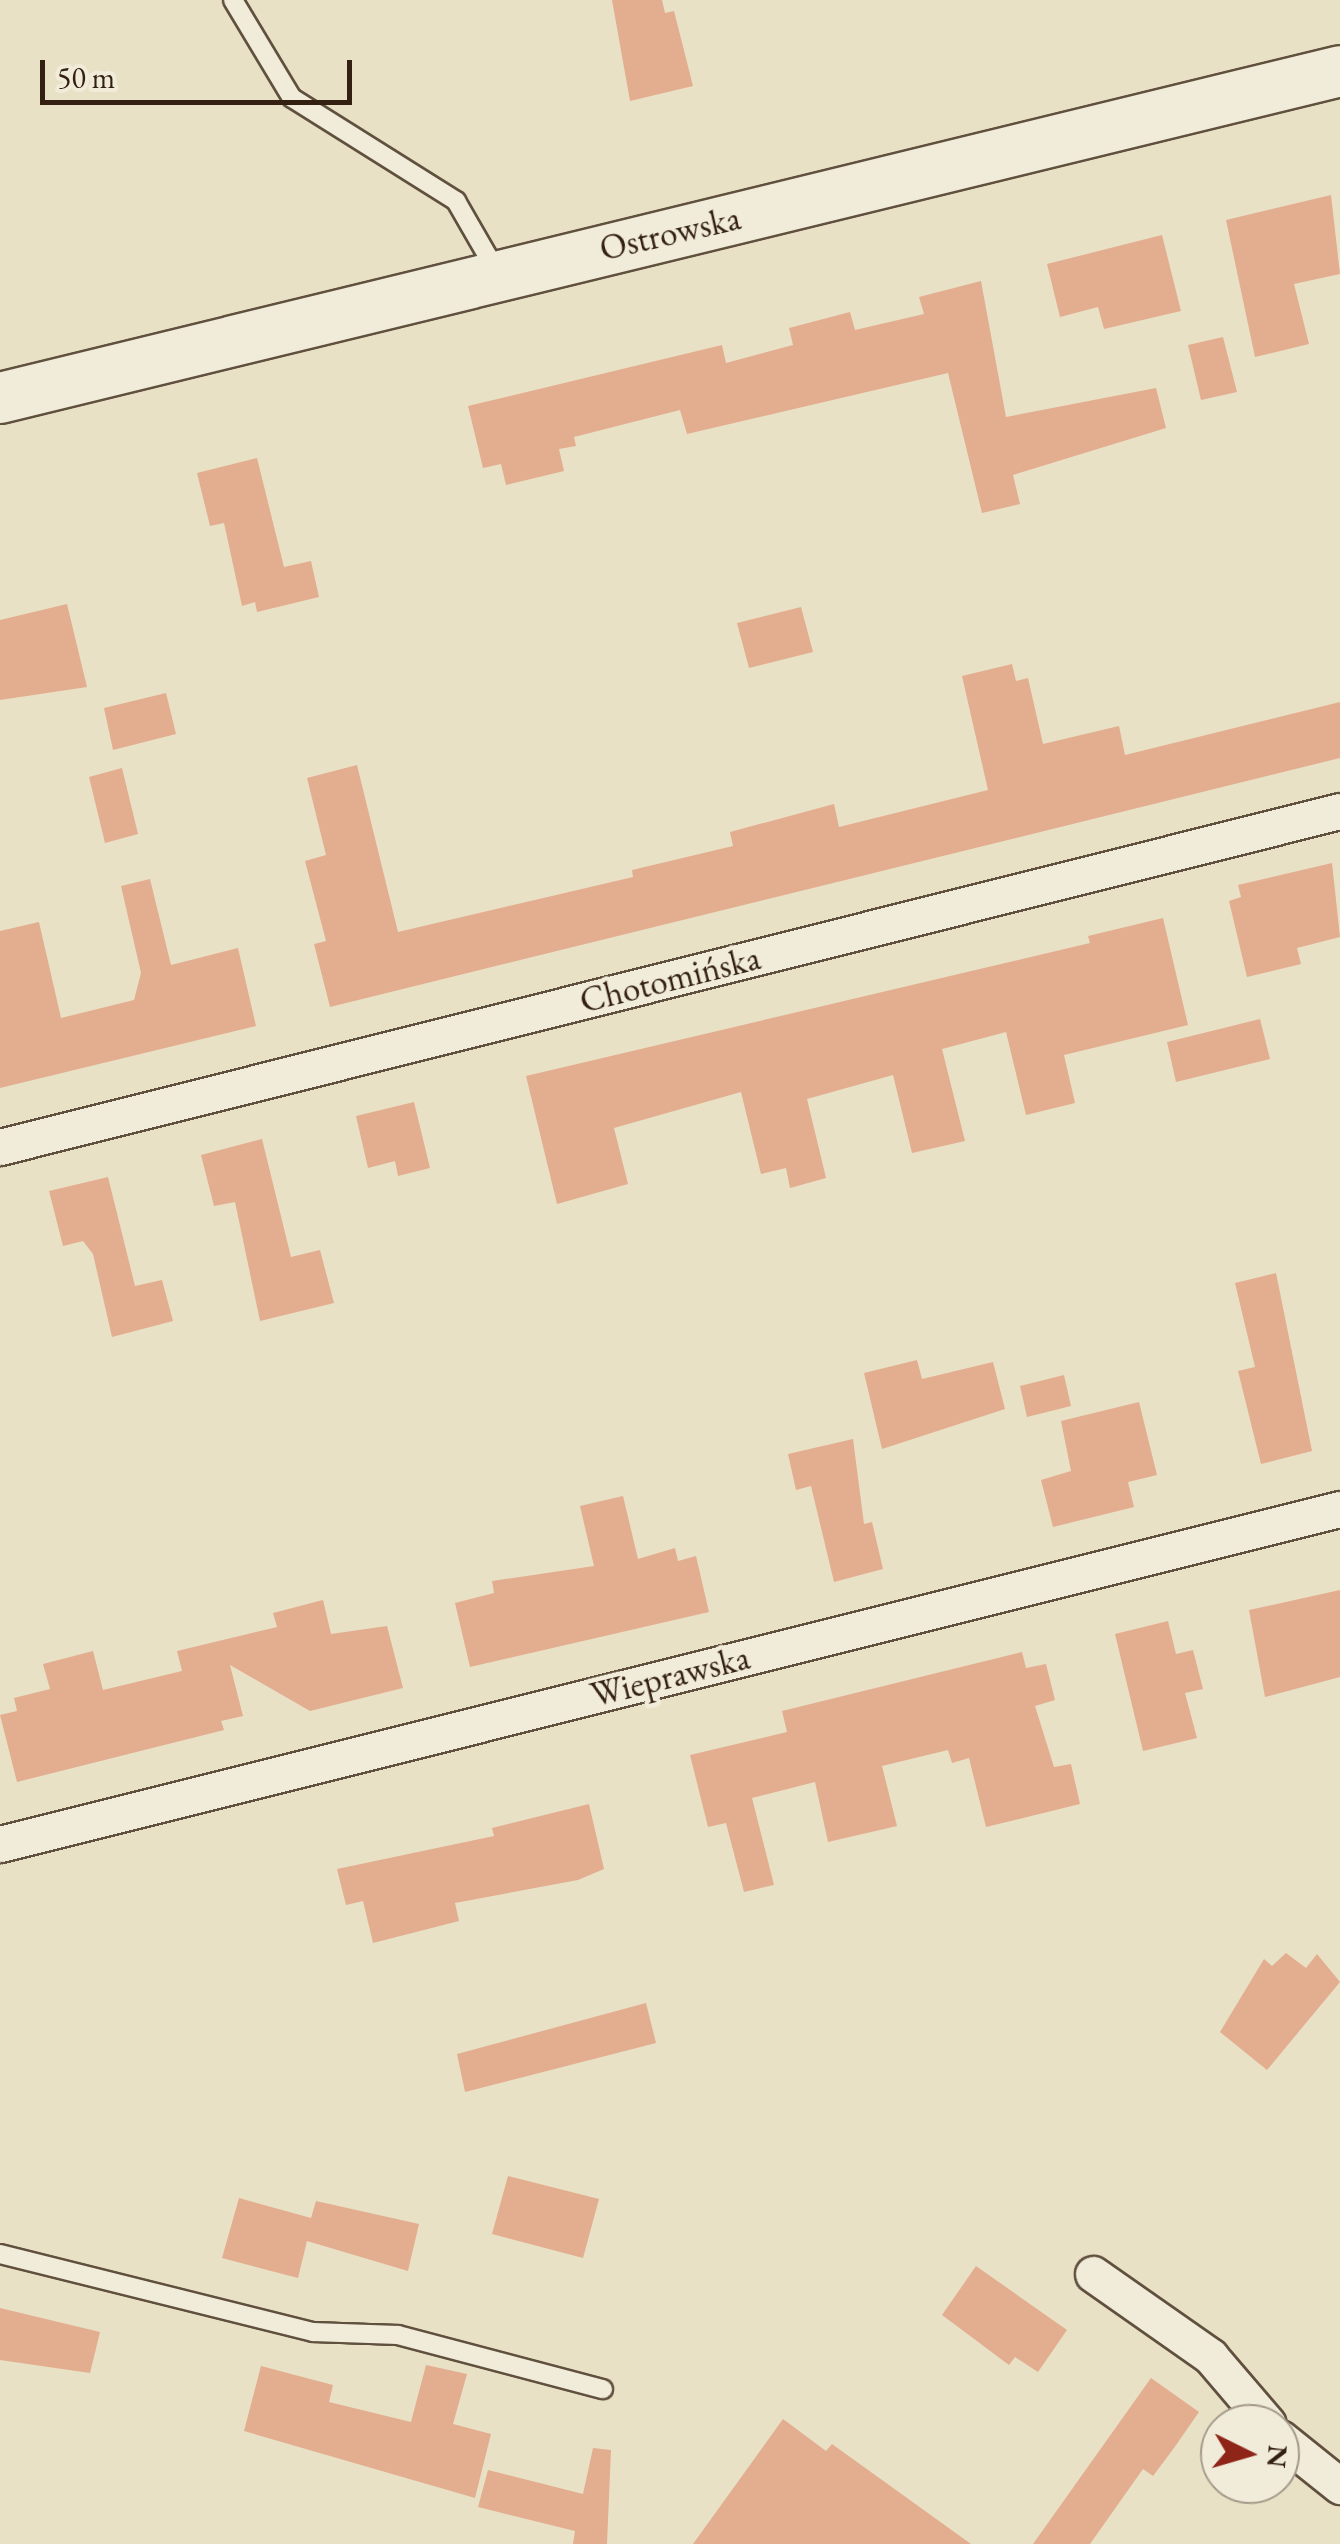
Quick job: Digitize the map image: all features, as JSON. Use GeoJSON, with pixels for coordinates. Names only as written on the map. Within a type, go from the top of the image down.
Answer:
{"type":"FeatureCollection","features":[{"type":"Feature","properties":{"kind":"street","name":"Ostrowska"},"geometry":{"type":"LineString","coordinates":[[0,398],[1340,71]]}},
{"type":"Feature","properties":{"kind":"street","name":"Chotomińska"},"geometry":{"type":"LineString","coordinates":[[0,1147],[1340,811]]}},
{"type":"Feature","properties":{"kind":"street","name":"Wieprawska"},"geometry":{"type":"LineString","coordinates":[[0,1844],[1340,1508]]}},
{"type":"Feature","properties":{"kind":"street"},"geometry":{"type":"LineString","coordinates":[[1092,2274],[1210,2356],[1251,2404]]}},
{"type":"Feature","properties":{"kind":"street"},"geometry":{"type":"LineString","coordinates":[[1300,2454],[1340,2486]]}},
{"type":"Feature","properties":{"kind":"lane"},"geometry":{"type":"LineString","coordinates":[[234,0],[292,98],[456,201],[498,274]]}},
{"type":"Feature","properties":{"kind":"lane"},"geometry":{"type":"LineString","coordinates":[[0,2254],[313,2332],[398,2336],[602,2390]]}},
{"type":"Feature","properties":{"kind":"building"},"geometry":{"type":"Polygon","coordinates":[[[612,0],[662,0],[665,13],[674,11],[693,86],[630,101],[612,0]]]}},
{"type":"Feature","properties":{"kind":"building"},"geometry":{"type":"Polygon","coordinates":[[[1331,195],[1340,274],[1294,284],[1309,344],[1255,357],[1226,220],[1331,195]]]}},
{"type":"Feature","properties":{"kind":"building"},"geometry":{"type":"Polygon","coordinates":[[[1162,235],[1181,311],[1104,329],[1098,307],[1060,317],[1047,264],[1162,235]]]}},
{"type":"Feature","properties":{"kind":"building"},"geometry":{"type":"Polygon","coordinates":[[[981,281],[1006,417],[1156,388],[1166,428],[1013,475],[1020,504],[982,513],[948,373],[687,434],[680,410],[574,437],[576,446],[559,449],[564,471],[506,485],[501,464],[483,468],[468,406],[722,345],[726,363],[793,345],[789,328],[850,312],[855,330],[924,314],[919,297],[981,281]]]}},
{"type":"Feature","properties":{"kind":"building"},"geometry":{"type":"Polygon","coordinates":[[[1223,337],[1237,392],[1201,400],[1188,345],[1223,337]]]}},
{"type":"Feature","properties":{"kind":"building"},"geometry":{"type":"Polygon","coordinates":[[[257,458],[284,567],[311,561],[319,597],[257,612],[255,602],[242,606],[224,523],[210,526],[197,473],[257,458]]]}},
{"type":"Feature","properties":{"kind":"building"},"geometry":{"type":"Polygon","coordinates":[[[67,604],[87,687],[0,700],[0,620],[67,604]]]}},
{"type":"Feature","properties":{"kind":"building"},"geometry":{"type":"Polygon","coordinates":[[[801,607],[813,652],[749,668],[737,623],[801,607]]]}},
{"type":"Feature","properties":{"kind":"building"},"geometry":{"type":"Polygon","coordinates":[[[1012,664],[1016,681],[1028,678],[1043,744],[1119,726],[1125,755],[1340,702],[1340,758],[330,1007],[314,944],[326,941],[305,861],[326,855],[307,778],[357,765],[398,932],[633,877],[632,870],[733,846],[730,832],[834,804],[839,827],[988,790],[962,676],[1012,664]]]}},
{"type":"Feature","properties":{"kind":"building"},"geometry":{"type":"Polygon","coordinates":[[[166,693],[176,734],[113,750],[104,708],[166,693]]]}},
{"type":"Feature","properties":{"kind":"building"},"geometry":{"type":"Polygon","coordinates":[[[122,768],[138,834],[105,843],[89,777],[122,768]]]}},
{"type":"Feature","properties":{"kind":"building"},"geometry":{"type":"Polygon","coordinates":[[[1332,863],[1340,937],[1297,948],[1301,964],[1247,977],[1229,901],[1241,897],[1238,885],[1332,863]]]}},
{"type":"Feature","properties":{"kind":"building"},"geometry":{"type":"Polygon","coordinates":[[[150,879],[171,965],[238,948],[256,1026],[0,1088],[0,931],[39,922],[61,1018],[134,1000],[141,973],[121,886],[150,879]]]}},
{"type":"Feature","properties":{"kind":"building"},"geometry":{"type":"Polygon","coordinates":[[[1163,918],[1188,1025],[1064,1055],[1075,1103],[1026,1115],[1006,1032],[942,1049],[965,1141],[912,1153],[893,1075],[807,1099],[826,1178],[790,1188],[786,1168],[761,1174],[741,1092],[614,1128],[628,1184],[557,1204],[526,1076],[1090,943],[1088,936],[1163,918]]]}},
{"type":"Feature","properties":{"kind":"building"},"geometry":{"type":"Polygon","coordinates":[[[1260,1019],[1270,1059],[1176,1082],[1167,1042],[1260,1019]]]}},
{"type":"Feature","properties":{"kind":"building"},"geometry":{"type":"Polygon","coordinates":[[[414,1102],[430,1168],[398,1176],[395,1161],[368,1168],[356,1116],[414,1102]]]}},
{"type":"Feature","properties":{"kind":"building"},"geometry":{"type":"Polygon","coordinates":[[[262,1139],[291,1257],[320,1250],[334,1303],[260,1321],[235,1202],[214,1206],[201,1155],[262,1139]]]}},
{"type":"Feature","properties":{"kind":"building"},"geometry":{"type":"Polygon","coordinates":[[[108,1177],[135,1286],[162,1280],[173,1321],[112,1337],[93,1254],[83,1241],[63,1246],[49,1191],[108,1177]]]}},
{"type":"Feature","properties":{"kind":"building"},"geometry":{"type":"Polygon","coordinates":[[[1276,1273],[1312,1451],[1261,1464],[1238,1371],[1255,1367],[1235,1283],[1276,1273]]]}},
{"type":"Feature","properties":{"kind":"building"},"geometry":{"type":"Polygon","coordinates":[[[917,1360],[922,1379],[993,1362],[1005,1409],[882,1449],[864,1373],[917,1360]]]}},
{"type":"Feature","properties":{"kind":"building"},"geometry":{"type":"Polygon","coordinates":[[[1064,1375],[1071,1406],[1027,1417],[1020,1386],[1064,1375]]]}},
{"type":"Feature","properties":{"kind":"building"},"geometry":{"type":"Polygon","coordinates":[[[1139,1402],[1157,1475],[1128,1482],[1134,1507],[1053,1527],[1041,1480],[1071,1471],[1061,1421],[1139,1402]]]}},
{"type":"Feature","properties":{"kind":"building"},"geometry":{"type":"Polygon","coordinates":[[[853,1439],[864,1524],[872,1522],[883,1569],[834,1582],[811,1486],[796,1490],[788,1454],[853,1439]]]}},
{"type":"Feature","properties":{"kind":"building"},"geometry":{"type":"Polygon","coordinates":[[[623,1496],[638,1559],[675,1548],[678,1561],[696,1556],[709,1612],[470,1667],[455,1603],[494,1593],[492,1581],[594,1566],[580,1506],[623,1496]]]}},
{"type":"Feature","properties":{"kind":"building"},"geometry":{"type":"Polygon","coordinates":[[[1340,1590],[1340,1677],[1265,1697],[1249,1610],[1340,1590]]]}},
{"type":"Feature","properties":{"kind":"building"},"geometry":{"type":"Polygon","coordinates":[[[323,1600],[331,1634],[387,1626],[403,1688],[310,1711],[230,1665],[243,1716],[221,1721],[224,1730],[17,1782],[0,1715],[17,1711],[14,1698],[50,1689],[43,1664],[93,1651],[103,1690],[182,1671],[177,1651],[277,1627],[273,1613],[323,1600]]]}},
{"type":"Feature","properties":{"kind":"building"},"geometry":{"type":"Polygon","coordinates":[[[1168,1621],[1176,1654],[1193,1650],[1203,1689],[1185,1693],[1197,1738],[1143,1751],[1115,1634],[1168,1621]]]}},
{"type":"Feature","properties":{"kind":"building"},"geometry":{"type":"Polygon","coordinates":[[[1022,1652],[1026,1668],[1046,1664],[1055,1700],[1035,1706],[1054,1767],[1071,1764],[1080,1804],[986,1827],[969,1758],[952,1763],[948,1750],[882,1766],[897,1826],[828,1842],[815,1782],[752,1798],[774,1885],[744,1892],[726,1823],[708,1827],[690,1755],[787,1732],[782,1711],[1022,1652]]]}},
{"type":"Feature","properties":{"kind":"building"},"geometry":{"type":"Polygon","coordinates":[[[589,1804],[604,1869],[578,1880],[455,1903],[459,1921],[373,1943],[363,1901],[346,1905],[337,1869],[494,1836],[492,1828],[589,1804]]]}},
{"type":"Feature","properties":{"kind":"building"},"geometry":{"type":"Polygon","coordinates":[[[1286,1953],[1306,1968],[1317,1954],[1340,1982],[1267,2070],[1220,2032],[1264,1959],[1272,1966],[1286,1953]]]}},
{"type":"Feature","properties":{"kind":"building"},"geometry":{"type":"Polygon","coordinates":[[[646,2003],[656,2043],[465,2092],[457,2054],[646,2003]]]}},
{"type":"Feature","properties":{"kind":"building"},"geometry":{"type":"Polygon","coordinates":[[[508,2176],[599,2199],[583,2258],[492,2234],[508,2176]]]}},
{"type":"Feature","properties":{"kind":"building"},"geometry":{"type":"Polygon","coordinates":[[[239,2198],[311,2218],[316,2201],[419,2224],[408,2271],[307,2241],[298,2278],[222,2258],[239,2198]]]}},
{"type":"Feature","properties":{"kind":"building"},"geometry":{"type":"Polygon","coordinates":[[[976,2266],[1067,2330],[1038,2372],[1015,2357],[1009,2365],[942,2315],[976,2266]]]}},
{"type":"Feature","properties":{"kind":"building"},"geometry":{"type":"Polygon","coordinates":[[[0,2308],[100,2332],[90,2373],[0,2360],[0,2308]]]}},
{"type":"Feature","properties":{"kind":"building"},"geometry":{"type":"Polygon","coordinates":[[[426,2365],[467,2374],[453,2424],[491,2434],[475,2498],[244,2431],[261,2366],[333,2385],[329,2402],[411,2422],[426,2365]]]}},
{"type":"Feature","properties":{"kind":"building"},"geometry":{"type":"Polygon","coordinates":[[[1151,2378],[1199,2412],[1174,2448],[1153,2476],[1143,2469],[1090,2544],[1033,2544],[1151,2378]]]}},
{"type":"Feature","properties":{"kind":"building"},"geometry":{"type":"Polygon","coordinates":[[[783,2419],[826,2451],[832,2444],[971,2544],[693,2544],[783,2419]]]}},
{"type":"Feature","properties":{"kind":"building"},"geometry":{"type":"Polygon","coordinates":[[[593,2448],[611,2450],[607,2544],[573,2544],[575,2531],[478,2507],[488,2470],[583,2494],[593,2448]]]}}]}
